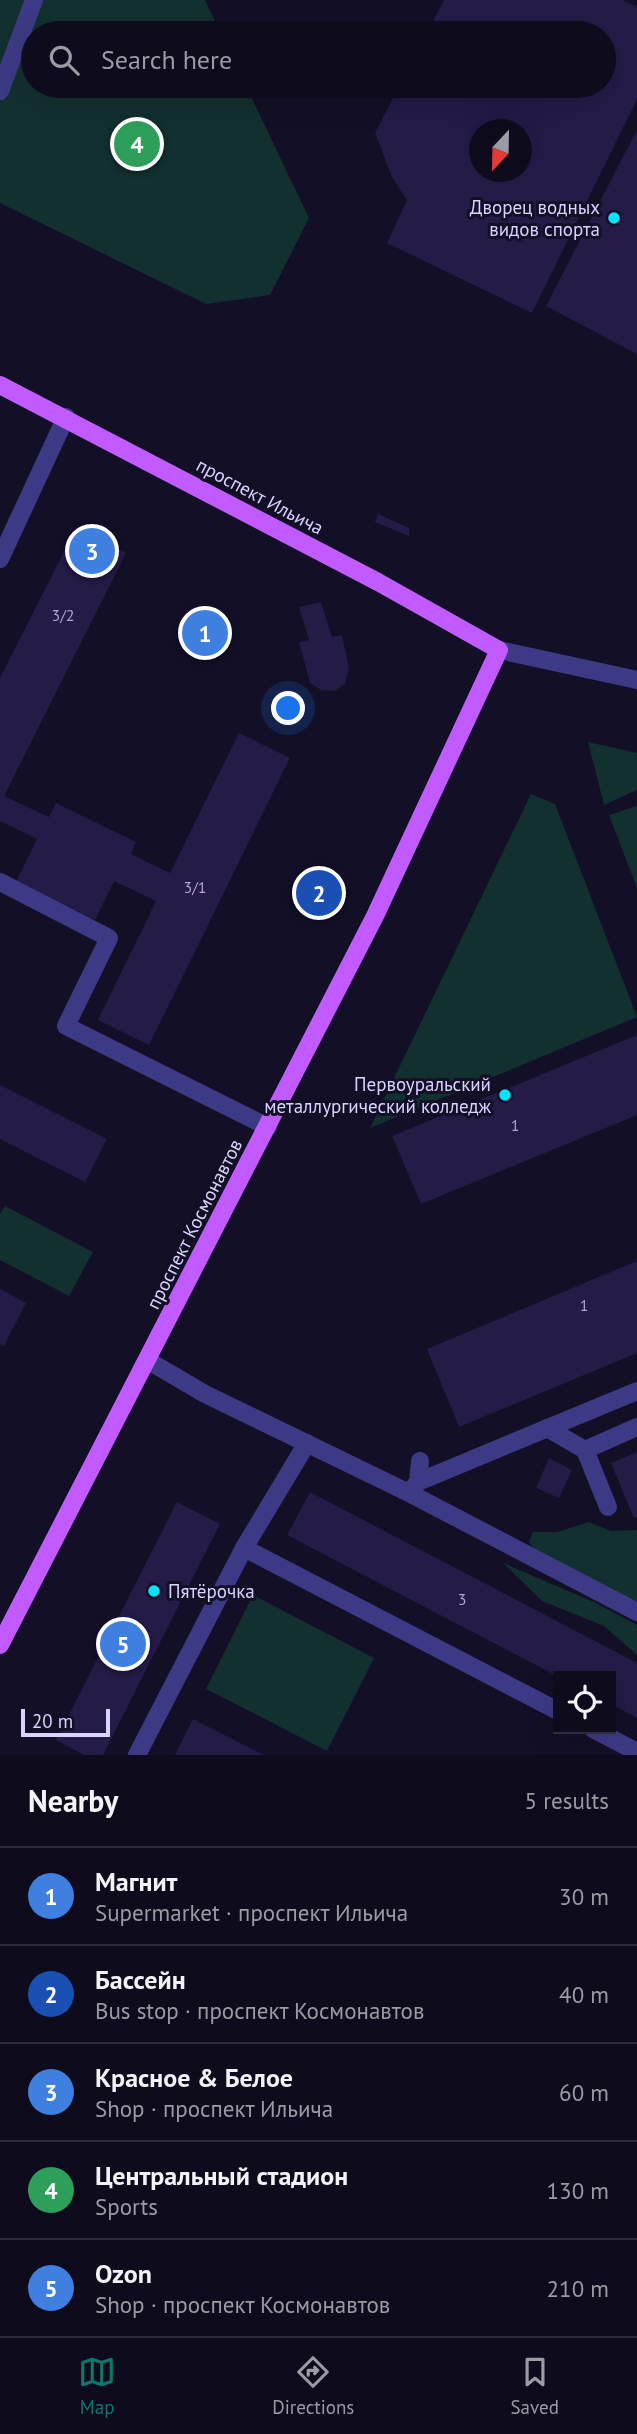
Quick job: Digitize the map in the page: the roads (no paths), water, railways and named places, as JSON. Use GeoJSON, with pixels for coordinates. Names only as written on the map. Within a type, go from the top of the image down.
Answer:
{"type":"FeatureCollection","features":[{"type":"Feature","properties":{"kind":"main road","name":"проспект Ильича"},"geometry":{"type":"LineString","coordinates":[[0,384],[378,582],[499,650]]}},
{"type":"Feature","properties":{"kind":"main road","name":"проспект Космонавтов"},"geometry":{"type":"LineString","coordinates":[[0,1645],[375,916],[499,650]]}},
{"type":"Feature","properties":{"kind":"street"},"geometry":{"type":"LineString","coordinates":[[25,21],[33,0]]}},
{"type":"Feature","properties":{"kind":"street"},"geometry":{"type":"LineString","coordinates":[[0,91],[21,33]]}},
{"type":"Feature","properties":{"kind":"street"},"geometry":{"type":"LineString","coordinates":[[0,559],[66,417]]}},
{"type":"Feature","properties":{"kind":"street","name":"проспект Ильича"},"geometry":{"type":"LineString","coordinates":[[499,650],[637,680]]}},
{"type":"Feature","properties":{"kind":"street"},"geometry":{"type":"LineString","coordinates":[[0,882],[108,939],[66,1026],[268,1127]]}},
{"type":"Feature","properties":{"kind":"street"},"geometry":{"type":"LineString","coordinates":[[147,1360],[205,1394],[307,1443],[414,1488],[637,1612]]}},
{"type":"Feature","properties":{"kind":"street"},"geometry":{"type":"LineString","coordinates":[[414,1488],[637,1391]]}},
{"type":"Feature","properties":{"kind":"street"},"geometry":{"type":"LineString","coordinates":[[585,1450],[637,1427]]}},
{"type":"Feature","properties":{"kind":"street"},"geometry":{"type":"LineString","coordinates":[[547,1428],[585,1450],[608,1507]]}},
{"type":"Feature","properties":{"kind":"street"},"geometry":{"type":"LineString","coordinates":[[137,1755],[244,1548],[307,1443]]}},
{"type":"Feature","properties":{"kind":"street"},"geometry":{"type":"LineString","coordinates":[[414,1488],[420,1461]]}},
{"type":"Feature","properties":{"kind":"street"},"geometry":{"type":"LineString","coordinates":[[244,1548],[553,1708]]}},
{"type":"Feature","properties":{"kind":"street"},"geometry":{"type":"LineString","coordinates":[[603,1734],[637,1752]]}},
{"type":"Feature","properties":{"kind":"place","name":"Центральный стадион"},"geometry":{"type":"Point","coordinates":[137,144]}},
{"type":"Feature","properties":{"kind":"place","name":"Дворец водных видов спорта"},"geometry":{"type":"Point","coordinates":[614,218]}},
{"type":"Feature","properties":{"kind":"place","name":"Красное & Белое"},"geometry":{"type":"Point","coordinates":[92,551]}},
{"type":"Feature","properties":{"kind":"place","name":"Магнит"},"geometry":{"type":"Point","coordinates":[205,633]}},
{"type":"Feature","properties":{"kind":"place","name":"Бассейн"},"geometry":{"type":"Point","coordinates":[319,893]}},
{"type":"Feature","properties":{"kind":"place","name":"Первоуральский металлургический колледж"},"geometry":{"type":"Point","coordinates":[505,1095]}},
{"type":"Feature","properties":{"kind":"place","name":"Пятёрочка"},"geometry":{"type":"Point","coordinates":[154,1591]}},
{"type":"Feature","properties":{"kind":"place","name":"Ozon"},"geometry":{"type":"Point","coordinates":[123,1644]}}]}
